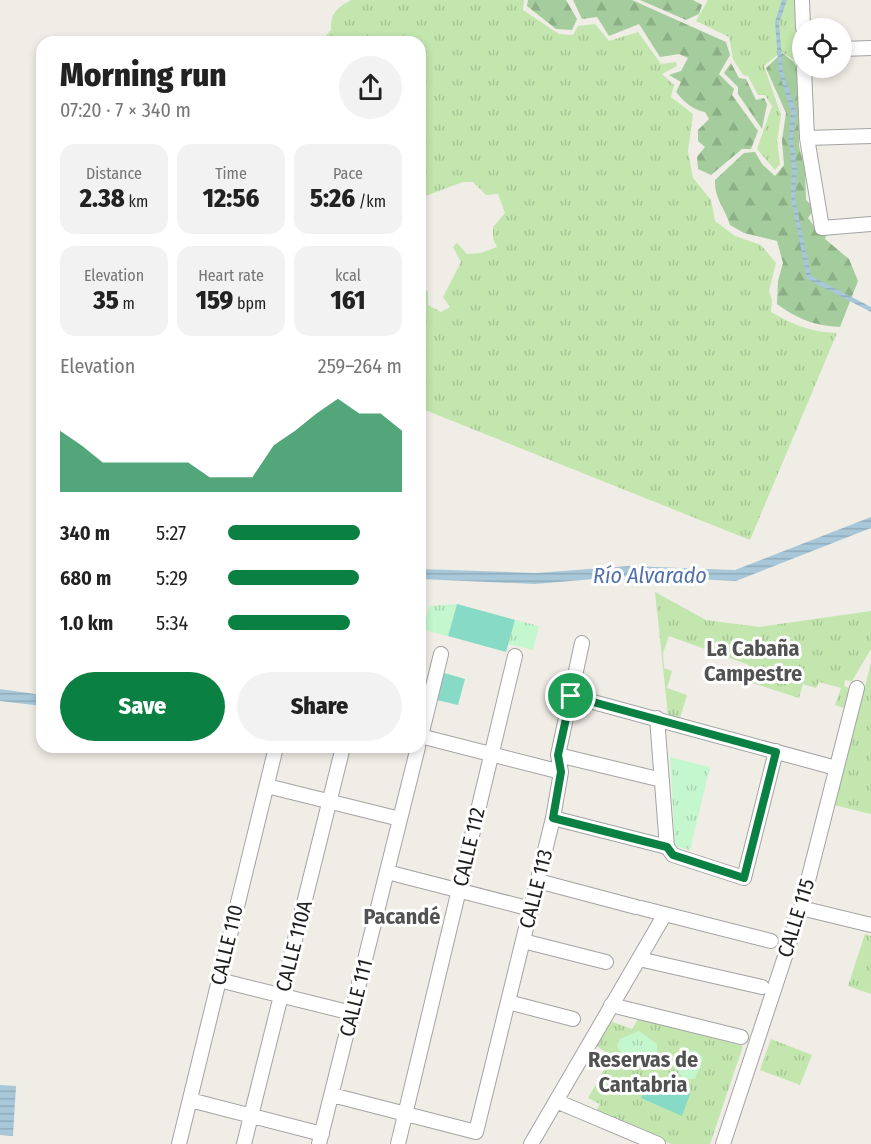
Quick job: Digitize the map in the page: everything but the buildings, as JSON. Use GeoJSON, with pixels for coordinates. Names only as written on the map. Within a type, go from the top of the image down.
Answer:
{"type":"FeatureCollection","features":[{"type":"Feature","properties":{"kind":"street"},"geometry":{"type":"LineString","coordinates":[[802,0],[803,18]]}},
{"type":"Feature","properties":{"kind":"street"},"geometry":{"type":"LineString","coordinates":[[852,49],[871,48]]}},
{"type":"Feature","properties":{"kind":"street"},"geometry":{"type":"LineString","coordinates":[[804,78],[807,138],[822,228],[871,224]]}},
{"type":"Feature","properties":{"kind":"street"},"geometry":{"type":"LineString","coordinates":[[807,138],[871,136]]}},
{"type":"Feature","properties":{"kind":"street","name":"CALLE 113"},"geometry":{"type":"LineString","coordinates":[[405,1114],[476,1132],[553,818],[561,772],[558,755],[582,643]]}},
{"type":"Feature","properties":{"kind":"street","name":"CALLE 111"},"geometry":{"type":"LineString","coordinates":[[426,715],[441,654]]}},
{"type":"Feature","properties":{"kind":"street","name":"CALLE 112"},"geometry":{"type":"LineString","coordinates":[[398,1144],[515,656]]}},
{"type":"Feature","properties":{"kind":"street","name":"CALLE 115"},"geometry":{"type":"LineString","coordinates":[[723,1144],[801,908],[857,688]]}},
{"type":"Feature","properties":{"kind":"street"},"geometry":{"type":"LineString","coordinates":[[571,696],[836,768]]}},
{"type":"Feature","properties":{"kind":"street"},"geometry":{"type":"LineString","coordinates":[[657,718],[667,847],[673,855],[744,878],[776,752]]}},
{"type":"Feature","properties":{"kind":"street"},"geometry":{"type":"LineString","coordinates":[[426,741],[561,772]]}},
{"type":"Feature","properties":{"kind":"street","name":"CALLE 110"},"geometry":{"type":"LineString","coordinates":[[179,1144],[275,753]]}},
{"type":"Feature","properties":{"kind":"street","name":"CALLE 110A"},"geometry":{"type":"LineString","coordinates":[[244,1144],[342,753]]}},
{"type":"Feature","properties":{"kind":"street","name":"CALLE 111"},"geometry":{"type":"LineString","coordinates":[[321,1139],[417,753]]}},
{"type":"Feature","properties":{"kind":"street"},"geometry":{"type":"LineString","coordinates":[[558,755],[662,780]]}},
{"type":"Feature","properties":{"kind":"street"},"geometry":{"type":"LineString","coordinates":[[267,786],[400,819]]}},
{"type":"Feature","properties":{"kind":"street"},"geometry":{"type":"LineString","coordinates":[[553,818],[667,847]]}},
{"type":"Feature","properties":{"kind":"street"},"geometry":{"type":"LineString","coordinates":[[387,872],[531,909]]}},
{"type":"Feature","properties":{"kind":"street"},"geometry":{"type":"LineString","coordinates":[[538,881],[771,941]]}},
{"type":"Feature","properties":{"kind":"street"},"geometry":{"type":"LineString","coordinates":[[801,908],[871,925]]}},
{"type":"Feature","properties":{"kind":"street"},"geometry":{"type":"LineString","coordinates":[[531,1144],[665,914]]}},
{"type":"Feature","properties":{"kind":"street"},"geometry":{"type":"LineString","coordinates":[[523,941],[606,962]]}},
{"type":"Feature","properties":{"kind":"street"},"geometry":{"type":"LineString","coordinates":[[639,959],[762,987]]}},
{"type":"Feature","properties":{"kind":"street"},"geometry":{"type":"LineString","coordinates":[[219,980],[352,1013]]}},
{"type":"Feature","properties":{"kind":"street"},"geometry":{"type":"LineString","coordinates":[[508,1002],[573,1018]]}},
{"type":"Feature","properties":{"kind":"street"},"geometry":{"type":"LineString","coordinates":[[611,1005],[741,1037]]}},
{"type":"Feature","properties":{"kind":"street"},"geometry":{"type":"LineString","coordinates":[[332,1095],[405,1114]]}},
{"type":"Feature","properties":{"kind":"street"},"geometry":{"type":"LineString","coordinates":[[190,1100],[251,1116],[321,1139]]}},
{"type":"Feature","properties":{"kind":"street"},"geometry":{"type":"LineString","coordinates":[[556,1101],[658,1144]]}},
{"type":"Feature","properties":{"kind":"green space"},"geometry":{"type":"Polygon","coordinates":[[[351,0],[524,0],[523,10],[559,34],[573,35],[578,26],[595,24],[609,41],[638,32],[661,64],[676,62],[677,66],[662,74],[674,85],[671,97],[693,114],[688,151],[693,178],[711,200],[715,221],[735,236],[761,245],[776,263],[769,291],[772,300],[771,312],[802,327],[837,333],[750,540],[426,410],[426,291],[428,291],[428,305],[441,312],[450,307],[443,297],[461,262],[453,247],[457,243],[467,254],[481,253],[497,247],[493,239],[493,227],[505,213],[498,194],[486,195],[473,182],[463,182],[426,196],[426,36],[326,36],[331,30],[333,15],[351,0]]]}},
{"type":"Feature","properties":{"kind":"green space"},"geometry":{"type":"Polygon","coordinates":[[[528,0],[566,0],[577,19],[572,30],[556,29],[527,6],[528,0]]]}},
{"type":"Feature","properties":{"kind":"green space"},"geometry":{"type":"Polygon","coordinates":[[[573,0],[632,0],[726,42],[730,55],[719,74],[734,89],[732,95],[758,131],[751,149],[742,149],[711,175],[698,169],[697,157],[705,147],[698,141],[698,130],[709,119],[705,112],[685,102],[676,92],[681,82],[669,75],[681,71],[688,58],[679,54],[660,57],[639,24],[609,36],[597,17],[582,19],[573,0]]]}},
{"type":"Feature","properties":{"kind":"green space"},"geometry":{"type":"Polygon","coordinates":[[[640,0],[693,0],[702,5],[699,14],[686,20],[640,0]]]}},
{"type":"Feature","properties":{"kind":"green space"},"geometry":{"type":"Polygon","coordinates":[[[708,0],[795,0],[795,18],[792,18],[792,59],[781,52],[764,66],[781,115],[777,141],[780,164],[775,170],[757,149],[772,106],[765,95],[758,95],[748,76],[743,75],[733,59],[729,37],[696,21],[708,0]]]}},
{"type":"Feature","properties":{"kind":"green space"},"geometry":{"type":"Polygon","coordinates":[[[782,53],[792,60],[792,78],[798,78],[799,146],[805,170],[806,200],[815,208],[808,218],[815,227],[827,231],[825,239],[849,259],[858,281],[840,327],[807,321],[777,304],[778,281],[783,263],[777,241],[744,233],[730,225],[716,192],[715,180],[744,153],[755,152],[762,164],[775,176],[784,165],[782,140],[786,113],[766,68],[782,53]]]}},
{"type":"Feature","properties":{"kind":"green space"},"geometry":{"type":"Polygon","coordinates":[[[731,63],[739,78],[746,79],[756,100],[764,98],[767,104],[762,129],[738,94],[738,87],[724,73],[731,63]]]}},
{"type":"Feature","properties":{"kind":"green space"},"geometry":{"type":"Polygon","coordinates":[[[655,592],[706,620],[759,627],[871,611],[871,649],[852,681],[845,680],[844,686],[850,688],[844,708],[835,705],[841,688],[819,682],[816,688],[803,684],[799,698],[743,680],[749,665],[669,636],[663,653],[664,668],[672,671],[667,688],[687,695],[680,718],[668,715],[655,592]]]}},
{"type":"Feature","properties":{"kind":"green space"},"geometry":{"type":"Polygon","coordinates":[[[457,604],[448,636],[426,631],[429,606],[457,604]]]}},
{"type":"Feature","properties":{"kind":"green space"},"geometry":{"type":"Polygon","coordinates":[[[457,604],[515,620],[506,652],[448,636],[457,604]]]}},
{"type":"Feature","properties":{"kind":"green space"},"geometry":{"type":"Polygon","coordinates":[[[515,620],[539,626],[533,650],[508,644],[515,620]]]}},
{"type":"Feature","properties":{"kind":"green space"},"geometry":{"type":"Polygon","coordinates":[[[871,663],[871,814],[834,805],[871,663]]]}},
{"type":"Feature","properties":{"kind":"green space"},"geometry":{"type":"Polygon","coordinates":[[[444,673],[465,679],[458,705],[437,700],[444,673]]]}},
{"type":"Feature","properties":{"kind":"green space"},"geometry":{"type":"Polygon","coordinates":[[[670,757],[710,767],[690,850],[675,846],[670,757]]]}},
{"type":"Feature","properties":{"kind":"green space"},"geometry":{"type":"Polygon","coordinates":[[[865,934],[871,936],[871,994],[848,986],[865,934]]]}},
{"type":"Feature","properties":{"kind":"green space"},"geometry":{"type":"Polygon","coordinates":[[[638,1019],[743,1046],[710,1144],[671,1144],[595,1113],[600,1104],[588,1098],[612,1056],[595,1045],[610,1021],[632,1029],[638,1019]]]}},
{"type":"Feature","properties":{"kind":"green space"},"geometry":{"type":"Polygon","coordinates":[[[639,1031],[657,1044],[657,1057],[646,1067],[625,1059],[617,1046],[620,1039],[639,1031]]]}},
{"type":"Feature","properties":{"kind":"green space"},"geometry":{"type":"Polygon","coordinates":[[[771,1039],[812,1055],[800,1085],[760,1070],[771,1039]]]}},
{"type":"Feature","properties":{"kind":"green space"},"geometry":{"type":"Polygon","coordinates":[[[685,1051],[696,1051],[703,1058],[695,1079],[685,1079],[678,1072],[677,1057],[685,1051]]]}},
{"type":"Feature","properties":{"kind":"green space"},"geometry":{"type":"Polygon","coordinates":[[[650,1078],[690,1094],[682,1116],[641,1098],[650,1078]]]}},
{"type":"Feature","properties":{"kind":"water"},"geometry":{"type":"Polygon","coordinates":[[[782,0],[787,0],[779,23],[783,72],[796,110],[793,141],[797,168],[795,198],[811,276],[871,307],[871,312],[807,279],[791,198],[792,168],[789,141],[791,111],[779,73],[775,22],[782,0]]]}},
{"type":"Feature","properties":{"kind":"water","name":"Río Alvarado"},"geometry":{"type":"Polygon","coordinates":[[[871,517],[871,528],[736,581],[629,576],[535,584],[426,579],[426,569],[536,573],[629,566],[735,570],[871,517]]]}},
{"type":"Feature","properties":{"kind":"water"},"geometry":{"type":"Polygon","coordinates":[[[0,689],[36,694],[36,705],[0,701],[0,689]]]}},
{"type":"Feature","properties":{"kind":"water"},"geometry":{"type":"Polygon","coordinates":[[[0,1085],[16,1086],[13,1136],[0,1135],[0,1085]]]}},
{"type":"Feature","properties":{"kind":"district","name":"La Cabaña Campestre"},"geometry":{"type":"Point","coordinates":[753,660]}},
{"type":"Feature","properties":{"kind":"district","name":"Pacandé"},"geometry":{"type":"Point","coordinates":[402,916]}},
{"type":"Feature","properties":{"kind":"district","name":"Reservas de Cantabria"},"geometry":{"type":"Point","coordinates":[643,1072]}},
{"type":"Feature","properties":{"kind":"route"},"geometry":{"type":"LineString","coordinates":[[571,696],[776,752],[744,878],[673,855],[667,847],[553,818],[561,772],[558,755],[571,696]]}}]}
